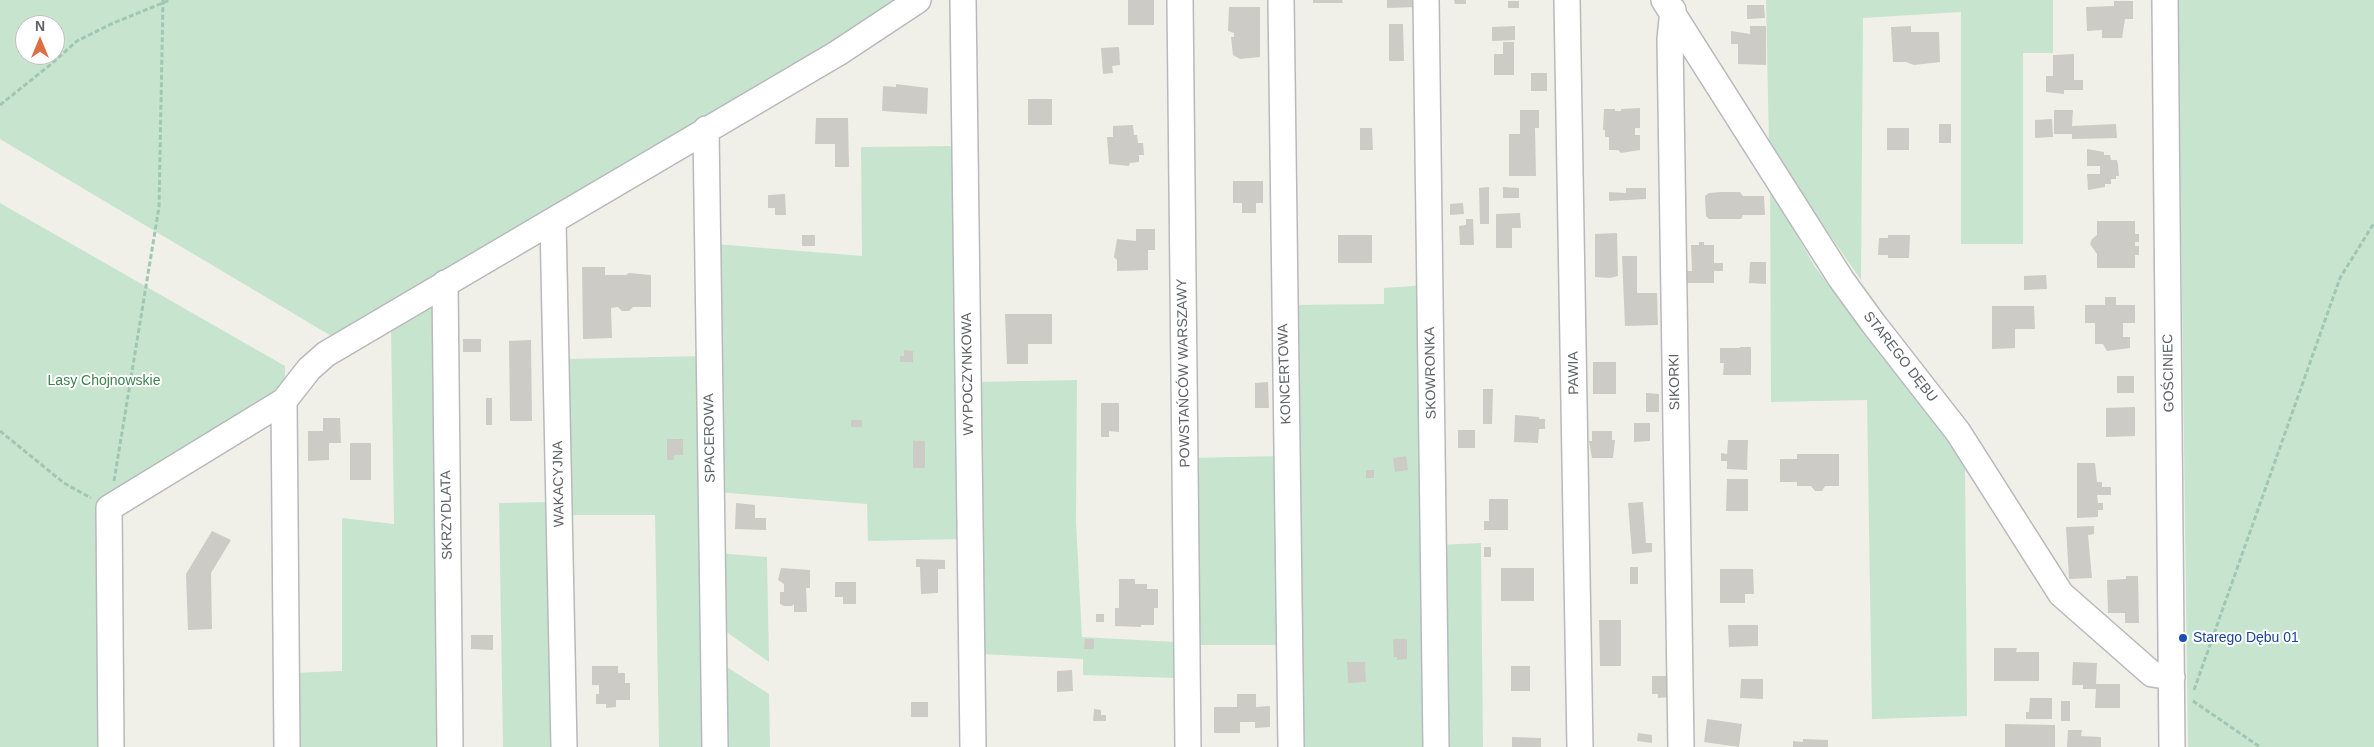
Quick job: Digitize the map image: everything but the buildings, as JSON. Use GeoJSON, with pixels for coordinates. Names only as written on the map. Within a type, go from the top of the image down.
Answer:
{"type":"FeatureCollection","features":[{"type":"Feature","properties":{"kind":"street"},"geometry":{"type":"LineString","coordinates":[[111,747],[109,508],[284,401],[309,369],[326,354],[838,53],[918,0]]}},
{"type":"Feature","properties":{"kind":"street","name":"WYPOCZYNKOWA"},"geometry":{"type":"LineString","coordinates":[[963,0],[973,747]]}},
{"type":"Feature","properties":{"kind":"street","name":"POWSTAŃCÓW WARSZAWY"},"geometry":{"type":"LineString","coordinates":[[1180,0],[1188,747]]}},
{"type":"Feature","properties":{"kind":"street","name":"KONCERTOWA"},"geometry":{"type":"LineString","coordinates":[[1281,0],[1290,747]]}},
{"type":"Feature","properties":{"kind":"street","name":"SKOWRONKA"},"geometry":{"type":"LineString","coordinates":[[1426,0],[1436,747]]}},
{"type":"Feature","properties":{"kind":"street","name":"PAWIA"},"geometry":{"type":"LineString","coordinates":[[1567,0],[1580,747]]}},
{"type":"Feature","properties":{"kind":"street","name":"GOŚCINIEC"},"geometry":{"type":"LineString","coordinates":[[2165,0],[2172,747]]}},
{"type":"Feature","properties":{"kind":"street","name":"STAREGO DĘBU"},"geometry":{"type":"LineString","coordinates":[[1670,5],[1841,279],[1958,432],[2061,594],[2152,674],[2172,677]]}},
{"type":"Feature","properties":{"kind":"street","name":"SIKORKI"},"geometry":{"type":"LineString","coordinates":[[1670,5],[1681,747]]}},
{"type":"Feature","properties":{"kind":"street","name":"SPACEROWA"},"geometry":{"type":"LineString","coordinates":[[706,129],[715,747]]}},
{"type":"Feature","properties":{"kind":"street","name":"WAKACYJNA"},"geometry":{"type":"LineString","coordinates":[[554,221],[564,747]]}},
{"type":"Feature","properties":{"kind":"street","name":"SKRZYDLATA"},"geometry":{"type":"LineString","coordinates":[[445,283],[450,747]]}},
{"type":"Feature","properties":{"kind":"street"},"geometry":{"type":"LineString","coordinates":[[284,401],[287,747]]}},
{"type":"Feature","properties":{"kind":"path"},"geometry":{"type":"LineString","coordinates":[[0,105],[77,41],[111,24],[170,0]]}},
{"type":"Feature","properties":{"kind":"path"},"geometry":{"type":"LineString","coordinates":[[0,431],[64,483],[109,508],[158,207],[163,2]]}},
{"type":"Feature","properties":{"kind":"path"},"geometry":{"type":"LineString","coordinates":[[2260,747],[2191,699],[2340,278],[2374,222]]}},
{"type":"Feature","properties":{"kind":"green space"},"geometry":{"type":"Polygon","coordinates":[[[0,0],[899,0],[702,121],[333,337],[0,139],[0,0]]]}},
{"type":"Feature","properties":{"kind":"green space"},"geometry":{"type":"Polygon","coordinates":[[[1766,0],[2053,0],[2053,53],[2023,53],[2023,244],[1961,244],[1961,12],[1863,18],[1861,280],[1769,147],[1766,0]]]}},
{"type":"Feature","properties":{"kind":"green space"},"geometry":{"type":"Polygon","coordinates":[[[2178,0],[2374,0],[2374,747],[2188,747],[2178,0]]]}},
{"type":"Feature","properties":{"kind":"green space"},"geometry":{"type":"Polygon","coordinates":[[[955,146],[961,539],[868,541],[867,504],[716,492],[715,244],[862,256],[861,147],[955,146]]]}},
{"type":"Feature","properties":{"kind":"green space"},"geometry":{"type":"Polygon","coordinates":[[[1770,188],[1815,267],[1865,333],[1953,440],[1965,463],[1967,716],[1872,719],[1867,400],[1771,402],[1770,188]]]}},
{"type":"Feature","properties":{"kind":"green space","name":"Lasy Chojnowskie"},"geometry":{"type":"Polygon","coordinates":[[[0,203],[285,366],[285,391],[99,505],[102,747],[0,747],[0,203]]]}},
{"type":"Feature","properties":{"kind":"green space"},"geometry":{"type":"Polygon","coordinates":[[[1426,285],[1429,747],[1293,747],[1288,305],[1384,304],[1384,288],[1426,285]]]}},
{"type":"Feature","properties":{"kind":"green space"},"geometry":{"type":"Polygon","coordinates":[[[440,296],[445,747],[293,747],[292,673],[342,671],[342,518],[394,524],[391,327],[440,296]]]}},
{"type":"Feature","properties":{"kind":"green space"},"geometry":{"type":"Polygon","coordinates":[[[703,356],[712,747],[659,747],[655,515],[569,515],[567,359],[703,356]]]}},
{"type":"Feature","properties":{"kind":"green space"},"geometry":{"type":"Polygon","coordinates":[[[1077,380],[1076,522],[1082,637],[1175,642],[1176,678],[1083,675],[1083,659],[981,654],[974,382],[1077,380]]]}},
{"type":"Feature","properties":{"kind":"green space"},"geometry":{"type":"Polygon","coordinates":[[[1280,456],[1284,645],[1192,645],[1189,458],[1280,456]]]}},
{"type":"Feature","properties":{"kind":"green space"},"geometry":{"type":"Polygon","coordinates":[[[547,502],[557,747],[503,747],[499,503],[547,502]]]}},
{"type":"Feature","properties":{"kind":"green space"},"geometry":{"type":"Polygon","coordinates":[[[1481,543],[1483,747],[1444,747],[1437,545],[1481,543]]]}},
{"type":"Feature","properties":{"kind":"green space"},"geometry":{"type":"Polygon","coordinates":[[[717,553],[767,557],[769,662],[718,626],[717,553]]]}},
{"type":"Feature","properties":{"kind":"green space"},"geometry":{"type":"Polygon","coordinates":[[[719,662],[769,694],[770,747],[721,747],[719,662]]]}},
{"type":"Feature","properties":{"kind":"place","name":"Starego Dębu 01"},"geometry":{"type":"Point","coordinates":[2183,638]}}]}
